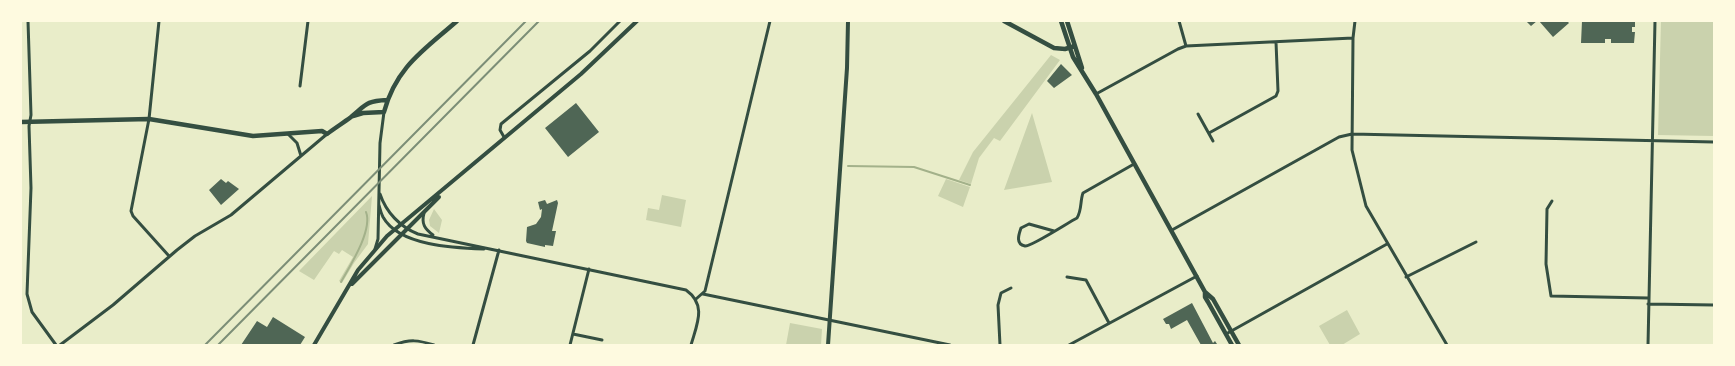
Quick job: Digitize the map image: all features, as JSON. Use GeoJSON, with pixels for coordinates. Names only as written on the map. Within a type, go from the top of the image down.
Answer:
{"type":"FeatureCollection","features":[{"type":"Feature","properties":{"kind":"main road"},"geometry":{"type":"LineString","coordinates":[[1004,21],[1054,48],[1064,49],[1075,46]]}},
{"type":"Feature","properties":{"kind":"main road"},"geometry":{"type":"LineString","coordinates":[[1061,21],[1073,57],[1096,94],[1206,292],[1213,299],[1238,345]]}},
{"type":"Feature","properties":{"kind":"main road"},"geometry":{"type":"LineString","coordinates":[[1067,21],[1084,74]]}},
{"type":"Feature","properties":{"kind":"main road"},"geometry":{"type":"LineString","coordinates":[[352,116],[363,113],[384,112],[387,100],[404,69],[455,22]]}},
{"type":"Feature","properties":{"kind":"main road"},"geometry":{"type":"LineString","coordinates":[[21,122],[150,119],[253,136],[322,131],[327,134],[352,116],[361,107],[372,102],[387,100]]}},
{"type":"Feature","properties":{"kind":"main road"},"geometry":{"type":"LineString","coordinates":[[1206,292],[1205,297],[1232,345]]}},
{"type":"Feature","properties":{"kind":"street"},"geometry":{"type":"LineString","coordinates":[[28,21],[31,114],[27,294],[32,312],[56,345]]}},
{"type":"Feature","properties":{"kind":"street"},"geometry":{"type":"LineString","coordinates":[[159,21],[150,119],[131,211],[133,216],[169,256]]}},
{"type":"Feature","properties":{"kind":"street"},"geometry":{"type":"LineString","coordinates":[[300,86],[308,21]]}},
{"type":"Feature","properties":{"kind":"street"},"geometry":{"type":"LineString","coordinates":[[504,137],[500,130],[501,124],[590,51],[620,21]]}},
{"type":"Feature","properties":{"kind":"street"},"geometry":{"type":"LineString","coordinates":[[314,345],[358,270],[395,229],[581,74],[637,21]]}},
{"type":"Feature","properties":{"kind":"street"},"geometry":{"type":"LineString","coordinates":[[696,299],[706,291],[770,21]]}},
{"type":"Feature","properties":{"kind":"street"},"geometry":{"type":"LineString","coordinates":[[828,345],[847,68],[848,21]]}},
{"type":"Feature","properties":{"kind":"street"},"geometry":{"type":"LineString","coordinates":[[1179,21],[1186,46]]}},
{"type":"Feature","properties":{"kind":"street"},"geometry":{"type":"LineString","coordinates":[[1355,21],[1353,38],[1352,150],[1366,206],[1447,345]]}},
{"type":"Feature","properties":{"kind":"street"},"geometry":{"type":"LineString","coordinates":[[1648,345],[1655,21]]}},
{"type":"Feature","properties":{"kind":"street"},"geometry":{"type":"LineString","coordinates":[[1096,94],[1186,46],[1353,38]]}},
{"type":"Feature","properties":{"kind":"street"},"geometry":{"type":"LineString","coordinates":[[1209,133],[1276,96],[1278,91],[1276,42]]}},
{"type":"Feature","properties":{"kind":"street"},"geometry":{"type":"LineString","coordinates":[[374,251],[378,239],[377,214],[380,194],[380,143],[384,112]]}},
{"type":"Feature","properties":{"kind":"street"},"geometry":{"type":"LineString","coordinates":[[1198,114],[1214,141]]}},
{"type":"Feature","properties":{"kind":"street"},"geometry":{"type":"LineString","coordinates":[[288,134],[297,143],[301,156]]}},
{"type":"Feature","properties":{"kind":"street"},"geometry":{"type":"LineString","coordinates":[[60,345],[113,305],[169,256],[195,236],[231,215],[327,134]]}},
{"type":"Feature","properties":{"kind":"street"},"geometry":{"type":"LineString","coordinates":[[1172,230],[1339,137],[1352,134],[1714,142]]}},
{"type":"Feature","properties":{"kind":"street"},"geometry":{"type":"LineString","coordinates":[[1054,231],[1028,224],[1021,228],[1018,237],[1020,243],[1024,246],[1028,246],[1077,218],[1080,212],[1083,193],[1134,164]]}},
{"type":"Feature","properties":{"kind":"street"},"geometry":{"type":"LineString","coordinates":[[349,286],[408,229],[448,186]]}},
{"type":"Feature","properties":{"kind":"street"},"geometry":{"type":"LineString","coordinates":[[380,194],[384,205],[401,224],[418,234],[686,290],[696,299],[699,314],[692,345]]}},
{"type":"Feature","properties":{"kind":"street"},"geometry":{"type":"LineString","coordinates":[[1552,201],[1547,209],[1546,264],[1551,296],[1648,298]]}},
{"type":"Feature","properties":{"kind":"street"},"geometry":{"type":"LineString","coordinates":[[379,204],[383,217],[395,229],[414,240],[459,248],[492,249]]}},
{"type":"Feature","properties":{"kind":"street"},"geometry":{"type":"LineString","coordinates":[[424,212],[423,224],[425,229],[434,237]]}},
{"type":"Feature","properties":{"kind":"street"},"geometry":{"type":"LineString","coordinates":[[1406,277],[1476,242]]}},
{"type":"Feature","properties":{"kind":"street"},"geometry":{"type":"LineString","coordinates":[[1226,334],[1387,244]]}},
{"type":"Feature","properties":{"kind":"street"},"geometry":{"type":"LineString","coordinates":[[473,345],[499,250]]}},
{"type":"Feature","properties":{"kind":"street"},"geometry":{"type":"LineString","coordinates":[[570,345],[589,269]]}},
{"type":"Feature","properties":{"kind":"street"},"geometry":{"type":"LineString","coordinates":[[1069,345],[1197,276]]}},
{"type":"Feature","properties":{"kind":"street"},"geometry":{"type":"LineString","coordinates":[[1067,277],[1086,280],[1109,323]]}},
{"type":"Feature","properties":{"kind":"street"},"geometry":{"type":"LineString","coordinates":[[1000,345],[998,305],[1001,292],[1010,288]]}},
{"type":"Feature","properties":{"kind":"street"},"geometry":{"type":"LineString","coordinates":[[703,294],[950,345]]}},
{"type":"Feature","properties":{"kind":"street"},"geometry":{"type":"LineString","coordinates":[[1648,304],[1714,305]]}},
{"type":"Feature","properties":{"kind":"street"},"geometry":{"type":"LineString","coordinates":[[573,334],[602,340]]}},
{"type":"Feature","properties":{"kind":"street"},"geometry":{"type":"LineString","coordinates":[[394,345],[406,340],[418,340],[434,345]]}},
{"type":"Feature","properties":{"kind":"green space"},"geometry":{"type":"Polygon","coordinates":[[[1661,21],[1714,21],[1714,136],[1658,135],[1661,21]]]}},
{"type":"Feature","properties":{"kind":"green space"},"geometry":{"type":"Polygon","coordinates":[[[1051,55],[1060,60],[1000,141],[994,138],[979,158],[971,184],[959,180],[973,152],[1051,55]]]}},
{"type":"Feature","properties":{"kind":"green space"},"geometry":{"type":"Polygon","coordinates":[[[1032,113],[1052,182],[1004,190],[1032,113]]]}},
{"type":"Feature","properties":{"kind":"green space"},"geometry":{"type":"Polygon","coordinates":[[[946,179],[970,187],[963,207],[938,196],[946,179]]]}},
{"type":"Feature","properties":{"kind":"green space"},"geometry":{"type":"Polygon","coordinates":[[[662,195],[686,200],[681,227],[646,220],[648,208],[659,210],[662,195]]]}},
{"type":"Feature","properties":{"kind":"green space"},"geometry":{"type":"Polygon","coordinates":[[[372,196],[368,244],[342,283],[339,281],[353,257],[342,250],[339,254],[334,251],[314,280],[299,271],[372,196]]]}},
{"type":"Feature","properties":{"kind":"green space"},"geometry":{"type":"Polygon","coordinates":[[[434,209],[442,220],[439,233],[430,226],[429,220],[434,209]]]}},
{"type":"Feature","properties":{"kind":"green space"},"geometry":{"type":"Polygon","coordinates":[[[1347,310],[1360,334],[1342,345],[1330,345],[1319,326],[1347,310]]]}},
{"type":"Feature","properties":{"kind":"green space"},"geometry":{"type":"Polygon","coordinates":[[[790,323],[822,329],[821,345],[786,345],[790,323]]]}},
{"type":"Feature","properties":{"kind":"building"},"geometry":{"type":"Polygon","coordinates":[[[1526,21],[1537,21],[1531,26],[1526,21]]]}},
{"type":"Feature","properties":{"kind":"building"},"geometry":{"type":"Polygon","coordinates":[[[1539,21],[1567,21],[1569,23],[1553,37],[1539,21]]]}},
{"type":"Feature","properties":{"kind":"building"},"geometry":{"type":"Polygon","coordinates":[[[1582,21],[1635,21],[1635,27],[1632,27],[1632,32],[1635,32],[1634,43],[1611,43],[1611,39],[1605,39],[1605,43],[1581,43],[1582,21]]]}},
{"type":"Feature","properties":{"kind":"building"},"geometry":{"type":"Polygon","coordinates":[[[1061,64],[1072,75],[1054,88],[1047,81],[1061,64]]]}},
{"type":"Feature","properties":{"kind":"building"},"geometry":{"type":"Polygon","coordinates":[[[576,103],[599,132],[568,157],[545,128],[576,103]]]}},
{"type":"Feature","properties":{"kind":"building"},"geometry":{"type":"Polygon","coordinates":[[[221,179],[226,183],[228,181],[239,189],[221,205],[209,190],[221,179]]]}},
{"type":"Feature","properties":{"kind":"building"},"geometry":{"type":"Polygon","coordinates":[[[545,200],[547,204],[557,200],[558,203],[552,231],[556,231],[553,246],[545,245],[545,247],[527,243],[526,241],[527,227],[536,224],[541,217],[542,209],[540,210],[538,202],[545,200]]]}},
{"type":"Feature","properties":{"kind":"building"},"geometry":{"type":"Polygon","coordinates":[[[1192,303],[1213,343],[1215,341],[1217,344],[1201,345],[1187,320],[1171,329],[1169,324],[1166,324],[1163,319],[1192,303]]]}},
{"type":"Feature","properties":{"kind":"building"},"geometry":{"type":"Polygon","coordinates":[[[273,317],[305,337],[300,345],[241,345],[257,321],[267,327],[273,317]]]}},
{"type":"Feature","properties":{"kind":"waterway"},"geometry":{"type":"LineString","coordinates":[[848,166],[914,167],[970,185]]}},
{"type":"Feature","properties":{"kind":"waterway"},"geometry":{"type":"LineString","coordinates":[[341,282],[355,258],[364,238],[367,220],[366,212]]}},
{"type":"Feature","properties":{"kind":"railway"},"geometry":{"type":"LineString","coordinates":[[205,345],[526,21]]}},
{"type":"Feature","properties":{"kind":"railway"},"geometry":{"type":"LineString","coordinates":[[218,345],[539,21]]}}]}
